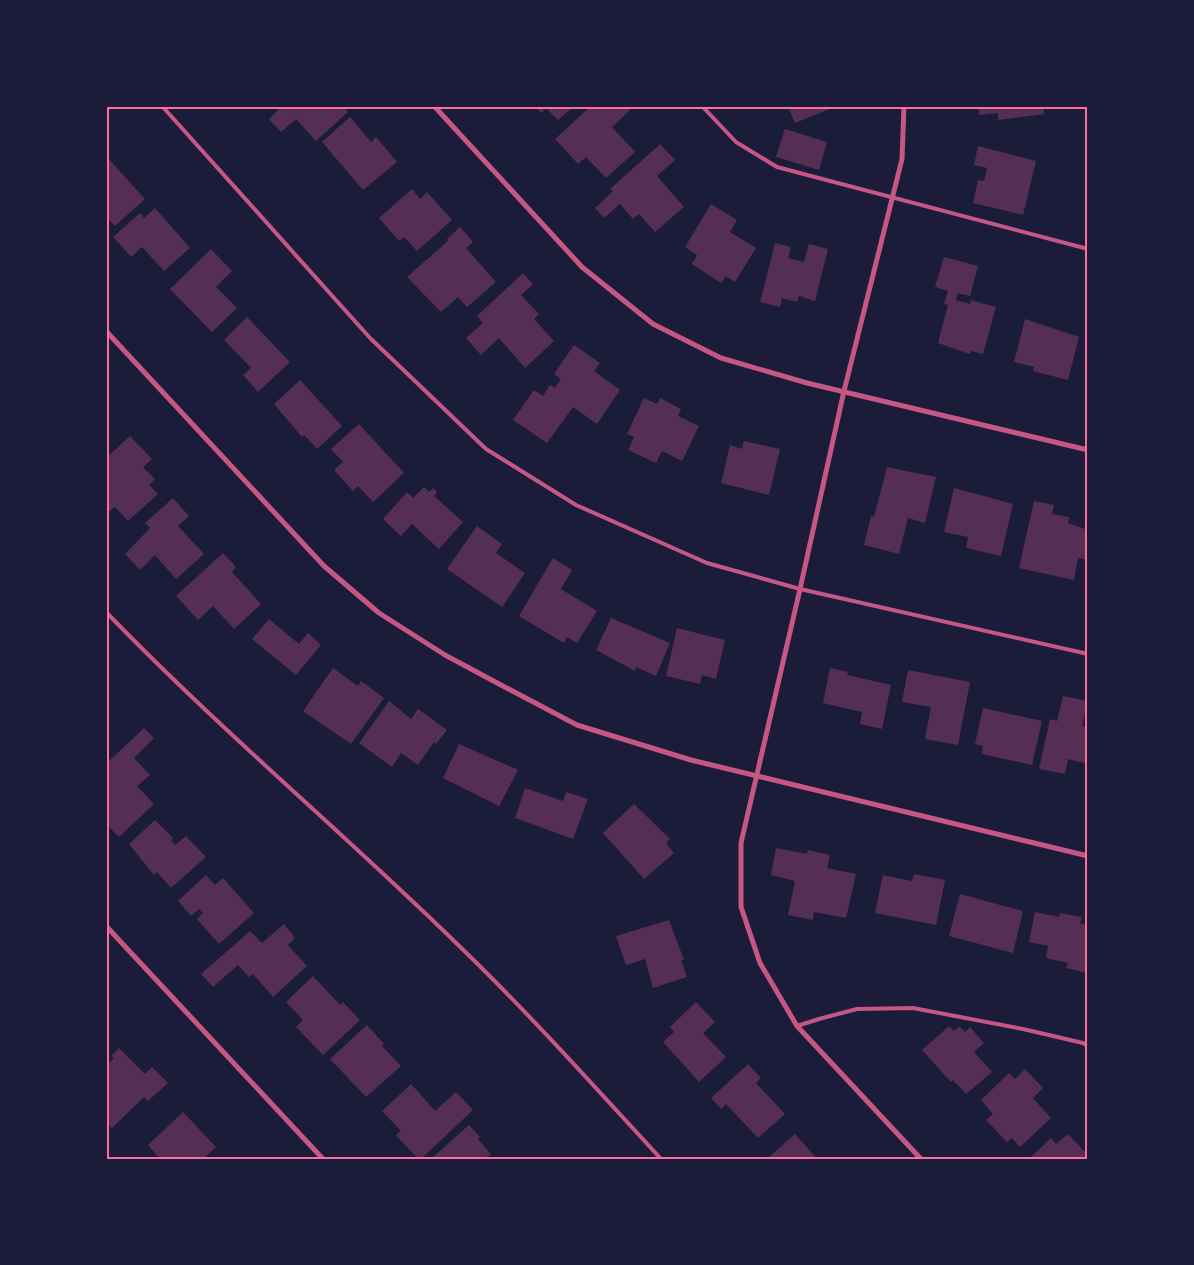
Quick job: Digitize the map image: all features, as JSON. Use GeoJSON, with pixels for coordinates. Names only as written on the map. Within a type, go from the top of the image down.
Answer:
{"type":"FeatureCollection","features":[{"type":"Feature","properties":{"kind":"street"},"geometry":{"type":"LineString","coordinates":[[434,106],[582,267],[653,324],[721,358],[807,383],[1088,450]]}},
{"type":"Feature","properties":{"kind":"street"},"geometry":{"type":"LineString","coordinates":[[904,106],[902,160],[844,391],[741,843],[741,907],[760,962],[798,1026],[921,1159]]}},
{"type":"Feature","properties":{"kind":"street"},"geometry":{"type":"LineString","coordinates":[[106,331],[324,566],[379,613],[445,655],[577,725],[691,760],[1088,856]]}},
{"type":"Feature","properties":{"kind":"street"},"geometry":{"type":"LineString","coordinates":[[106,926],[323,1159]]}},
{"type":"Feature","properties":{"kind":"lane"},"geometry":{"type":"LineString","coordinates":[[162,106],[370,338],[486,449],[585,509],[707,563],[800,589],[1088,654]]}},
{"type":"Feature","properties":{"kind":"lane"},"geometry":{"type":"LineString","coordinates":[[702,106],[736,142],[776,167],[1088,249]]}},
{"type":"Feature","properties":{"kind":"lane"},"geometry":{"type":"LineString","coordinates":[[106,612],[159,667],[454,940],[565,1054],[661,1159]]}},
{"type":"Feature","properties":{"kind":"lane"},"geometry":{"type":"LineString","coordinates":[[798,1026],[819,1018],[857,1009],[913,1008],[1023,1029],[1084,1043],[1088,1046]]}},
{"type":"Feature","properties":{"kind":"building"},"geometry":{"type":"Polygon","coordinates":[[[282,106],[343,106],[348,112],[316,141],[296,119],[281,132],[269,119],[282,106]]]}},
{"type":"Feature","properties":{"kind":"building"},"geometry":{"type":"Polygon","coordinates":[[[535,106],[574,106],[558,120],[546,108],[541,113],[535,106]]]}},
{"type":"Feature","properties":{"kind":"building"},"geometry":{"type":"Polygon","coordinates":[[[591,106],[626,106],[630,110],[612,127],[635,152],[606,178],[586,157],[578,164],[555,139],[591,106]]]}},
{"type":"Feature","properties":{"kind":"building"},"geometry":{"type":"Polygon","coordinates":[[[788,106],[837,106],[795,123],[788,106]]]}},
{"type":"Feature","properties":{"kind":"building"},"geometry":{"type":"Polygon","coordinates":[[[979,106],[1043,106],[1044,114],[998,120],[998,113],[979,115],[979,106]]]}},
{"type":"Feature","properties":{"kind":"building"},"geometry":{"type":"Polygon","coordinates":[[[350,117],[371,142],[376,137],[397,162],[363,190],[322,142],[350,117]]]}},
{"type":"Feature","properties":{"kind":"building"},"geometry":{"type":"Polygon","coordinates":[[[785,129],[827,142],[819,170],[776,157],[785,129]]]}},
{"type":"Feature","properties":{"kind":"building"},"geometry":{"type":"Polygon","coordinates":[[[660,144],[675,160],[657,176],[684,207],[655,232],[639,214],[633,219],[620,204],[604,218],[595,208],[613,191],[610,189],[660,144]]]}},
{"type":"Feature","properties":{"kind":"building"},"geometry":{"type":"Polygon","coordinates":[[[978,146],[1036,161],[1023,215],[973,203],[978,180],[984,181],[987,168],[974,165],[978,146]]]}},
{"type":"Feature","properties":{"kind":"building"},"geometry":{"type":"Polygon","coordinates":[[[106,156],[145,199],[115,226],[106,217],[106,156]]]}},
{"type":"Feature","properties":{"kind":"building"},"geometry":{"type":"Polygon","coordinates":[[[412,189],[420,199],[427,192],[452,220],[417,251],[404,237],[399,241],[379,218],[412,189]]]}},
{"type":"Feature","properties":{"kind":"building"},"geometry":{"type":"Polygon","coordinates":[[[711,204],[737,220],[730,232],[756,248],[735,282],[726,276],[721,283],[692,264],[697,255],[685,247],[711,204]]]}},
{"type":"Feature","properties":{"kind":"building"},"geometry":{"type":"Polygon","coordinates":[[[155,208],[190,248],[164,271],[142,247],[131,257],[113,237],[140,213],[144,218],[155,208]]]}},
{"type":"Feature","properties":{"kind":"building"},"geometry":{"type":"Polygon","coordinates":[[[460,227],[473,242],[466,248],[496,282],[467,307],[458,297],[441,312],[407,277],[448,241],[447,239],[460,227]]]}},
{"type":"Feature","properties":{"kind":"building"},"geometry":{"type":"Polygon","coordinates":[[[775,243],[791,247],[788,258],[804,262],[809,244],[828,249],[815,301],[799,296],[797,302],[782,298],[780,307],[760,302],[775,243]]]}},
{"type":"Feature","properties":{"kind":"building"},"geometry":{"type":"Polygon","coordinates":[[[211,249],[232,271],[216,287],[237,308],[212,332],[170,289],[211,249]]]}},
{"type":"Feature","properties":{"kind":"building"},"geometry":{"type":"Polygon","coordinates":[[[944,257],[978,266],[970,296],[958,293],[956,300],[970,304],[971,300],[996,307],[983,354],[971,351],[970,354],[938,343],[948,305],[944,304],[948,291],[935,287],[944,257]]]}},
{"type":"Feature","properties":{"kind":"building"},"geometry":{"type":"Polygon","coordinates":[[[523,273],[533,284],[521,295],[539,314],[534,319],[554,341],[525,368],[499,338],[481,355],[466,338],[483,323],[477,316],[523,273]]]}},
{"type":"Feature","properties":{"kind":"building"},"geometry":{"type":"Polygon","coordinates":[[[247,317],[290,362],[258,392],[243,375],[251,368],[224,340],[247,317]]]}},
{"type":"Feature","properties":{"kind":"building"},"geometry":{"type":"Polygon","coordinates":[[[1025,319],[1079,337],[1068,380],[1033,371],[1034,367],[1014,362],[1025,319]]]}},
{"type":"Feature","properties":{"kind":"building"},"geometry":{"type":"Polygon","coordinates":[[[574,345],[600,363],[594,371],[620,390],[597,424],[573,407],[547,443],[513,420],[534,390],[543,396],[550,385],[555,388],[561,379],[554,374],[574,345]]]}},
{"type":"Feature","properties":{"kind":"building"},"geometry":{"type":"Polygon","coordinates":[[[300,380],[342,426],[317,449],[304,435],[302,437],[274,404],[300,380]]]}},
{"type":"Feature","properties":{"kind":"building"},"geometry":{"type":"Polygon","coordinates":[[[644,398],[657,404],[660,398],[681,409],[678,416],[699,426],[682,461],[662,451],[656,463],[628,450],[634,437],[627,434],[644,398]]]}},
{"type":"Feature","properties":{"kind":"building"},"geometry":{"type":"Polygon","coordinates":[[[359,424],[404,473],[373,502],[358,486],[353,491],[334,470],[343,462],[331,449],[359,424]]]}},
{"type":"Feature","properties":{"kind":"building"},"geometry":{"type":"Polygon","coordinates":[[[130,436],[152,459],[143,467],[155,479],[149,485],[158,494],[128,521],[115,507],[106,514],[106,458],[130,436]]]}},
{"type":"Feature","properties":{"kind":"building"},"geometry":{"type":"Polygon","coordinates":[[[744,441],[780,449],[769,495],[721,483],[730,445],[742,449],[744,441]]]}},
{"type":"Feature","properties":{"kind":"building"},"geometry":{"type":"Polygon","coordinates":[[[887,467],[936,477],[925,523],[908,518],[899,554],[864,545],[871,516],[874,517],[887,467]]]}},
{"type":"Feature","properties":{"kind":"building"},"geometry":{"type":"Polygon","coordinates":[[[424,487],[429,492],[433,488],[437,492],[434,496],[463,522],[439,549],[412,524],[401,536],[383,519],[407,492],[413,498],[424,487]]]}},
{"type":"Feature","properties":{"kind":"building"},"geometry":{"type":"Polygon","coordinates":[[[954,488],[1013,504],[1001,556],[966,548],[968,537],[944,532],[954,488]]]}},
{"type":"Feature","properties":{"kind":"building"},"geometry":{"type":"Polygon","coordinates":[[[173,498],[189,516],[178,526],[204,554],[176,579],[155,555],[140,570],[125,554],[150,528],[145,523],[173,498]]]}},
{"type":"Feature","properties":{"kind":"building"},"geometry":{"type":"Polygon","coordinates":[[[1034,501],[1054,505],[1052,514],[1069,517],[1068,523],[1088,530],[1088,560],[1078,558],[1074,580],[1019,568],[1034,501]]]}},
{"type":"Feature","properties":{"kind":"building"},"geometry":{"type":"Polygon","coordinates":[[[477,526],[502,544],[496,553],[525,573],[502,607],[447,569],[477,526]]]}},
{"type":"Feature","properties":{"kind":"building"},"geometry":{"type":"Polygon","coordinates":[[[223,553],[236,567],[232,572],[261,604],[234,629],[213,606],[198,620],[176,596],[223,553]]]}},
{"type":"Feature","properties":{"kind":"building"},"geometry":{"type":"Polygon","coordinates":[[[553,558],[572,570],[561,589],[597,611],[577,643],[567,637],[564,643],[519,616],[553,558]]]}},
{"type":"Feature","properties":{"kind":"building"},"geometry":{"type":"Polygon","coordinates":[[[611,618],[670,643],[656,676],[636,667],[635,671],[596,650],[611,618]]]}},
{"type":"Feature","properties":{"kind":"building"},"geometry":{"type":"Polygon","coordinates":[[[269,619],[299,644],[308,633],[321,645],[296,675],[252,639],[269,619]]]}},
{"type":"Feature","properties":{"kind":"building"},"geometry":{"type":"Polygon","coordinates":[[[677,628],[725,640],[716,679],[702,675],[700,684],[666,676],[677,628]]]}},
{"type":"Feature","properties":{"kind":"building"},"geometry":{"type":"Polygon","coordinates":[[[333,668],[358,686],[361,681],[384,698],[351,744],[303,711],[333,668]]]}},
{"type":"Feature","properties":{"kind":"building"},"geometry":{"type":"Polygon","coordinates":[[[830,668],[848,672],[847,675],[891,685],[882,729],[860,724],[862,712],[823,703],[830,668]]]}},
{"type":"Feature","properties":{"kind":"building"},"geometry":{"type":"Polygon","coordinates":[[[908,670],[970,682],[958,745],[925,739],[931,707],[902,702],[908,670]]]}},
{"type":"Feature","properties":{"kind":"building"},"geometry":{"type":"Polygon","coordinates":[[[1063,696],[1088,701],[1082,726],[1088,728],[1088,764],[1068,759],[1065,774],[1039,769],[1050,719],[1057,721],[1063,696]]]}},
{"type":"Feature","properties":{"kind":"building"},"geometry":{"type":"Polygon","coordinates":[[[389,701],[411,719],[418,709],[447,730],[436,744],[434,742],[418,765],[401,753],[392,767],[359,743],[389,701]]]}},
{"type":"Feature","properties":{"kind":"building"},"geometry":{"type":"Polygon","coordinates":[[[983,708],[1042,721],[1032,765],[982,754],[983,746],[975,744],[983,708]]]}},
{"type":"Feature","properties":{"kind":"building"},"geometry":{"type":"Polygon","coordinates":[[[144,728],[154,738],[134,758],[150,775],[137,786],[154,804],[119,837],[106,824],[106,758],[109,761],[144,728]]]}},
{"type":"Feature","properties":{"kind":"building"},"geometry":{"type":"Polygon","coordinates":[[[459,744],[518,770],[499,806],[443,778],[459,744]]]}},
{"type":"Feature","properties":{"kind":"building"},"geometry":{"type":"Polygon","coordinates":[[[525,788],[563,801],[566,792],[588,799],[573,839],[515,818],[525,788]]]}},
{"type":"Feature","properties":{"kind":"building"},"geometry":{"type":"Polygon","coordinates":[[[634,804],[670,839],[666,843],[674,853],[644,879],[603,833],[634,804]]]}},
{"type":"Feature","properties":{"kind":"building"},"geometry":{"type":"Polygon","coordinates":[[[155,820],[173,838],[171,840],[175,845],[186,836],[206,857],[171,888],[157,872],[154,875],[129,844],[155,820]]]}},
{"type":"Feature","properties":{"kind":"building"},"geometry":{"type":"Polygon","coordinates":[[[776,848],[807,854],[808,850],[830,855],[827,868],[856,874],[846,918],[814,912],[813,920],[788,915],[795,881],[771,875],[776,848]]]}},
{"type":"Feature","properties":{"kind":"building"},"geometry":{"type":"Polygon","coordinates":[[[914,874],[945,880],[936,925],[875,913],[883,875],[912,881],[914,874]]]}},
{"type":"Feature","properties":{"kind":"building"},"geometry":{"type":"Polygon","coordinates":[[[206,875],[215,885],[223,878],[254,913],[219,944],[197,919],[203,913],[199,909],[191,916],[178,901],[206,875]]]}},
{"type":"Feature","properties":{"kind":"building"},"geometry":{"type":"Polygon","coordinates":[[[960,894],[1023,911],[1013,953],[949,936],[960,894]]]}},
{"type":"Feature","properties":{"kind":"building"},"geometry":{"type":"Polygon","coordinates":[[[1035,912],[1059,917],[1060,913],[1082,917],[1080,923],[1088,925],[1087,973],[1066,968],[1068,963],[1046,958],[1048,946],[1029,942],[1035,912]]]}},
{"type":"Feature","properties":{"kind":"building"},"geometry":{"type":"Polygon","coordinates":[[[669,920],[684,960],[681,960],[687,977],[653,988],[645,959],[626,965],[616,936],[669,920]]]}},
{"type":"Feature","properties":{"kind":"building"},"geometry":{"type":"Polygon","coordinates":[[[284,924],[295,938],[288,945],[307,966],[273,997],[253,974],[249,977],[238,965],[213,987],[201,974],[250,931],[262,943],[284,924]]]}},
{"type":"Feature","properties":{"kind":"building"},"geometry":{"type":"Polygon","coordinates":[[[313,976],[340,1005],[343,1002],[360,1020],[323,1055],[296,1027],[303,1020],[286,1002],[313,976]]]}},
{"type":"Feature","properties":{"kind":"building"},"geometry":{"type":"Polygon","coordinates":[[[696,1002],[715,1022],[703,1033],[726,1057],[699,1082],[663,1042],[674,1032],[670,1027],[696,1002]]]}},
{"type":"Feature","properties":{"kind":"building"},"geometry":{"type":"Polygon","coordinates":[[[367,1025],[384,1044],[382,1046],[401,1066],[366,1097],[330,1059],[367,1025]]]}},
{"type":"Feature","properties":{"kind":"building"},"geometry":{"type":"Polygon","coordinates":[[[949,1026],[954,1031],[959,1026],[965,1032],[970,1027],[984,1043],[974,1052],[992,1072],[966,1094],[953,1080],[951,1082],[922,1050],[949,1026]]]}},
{"type":"Feature","properties":{"kind":"building"},"geometry":{"type":"Polygon","coordinates":[[[119,1048],[145,1074],[152,1067],[168,1083],[148,1101],[144,1097],[112,1128],[106,1122],[106,1066],[114,1058],[111,1056],[119,1048]]]}},
{"type":"Feature","properties":{"kind":"building"},"geometry":{"type":"Polygon","coordinates":[[[748,1064],[761,1078],[756,1083],[785,1114],[758,1138],[726,1104],[721,1109],[711,1098],[748,1064]]]}},
{"type":"Feature","properties":{"kind":"building"},"geometry":{"type":"Polygon","coordinates":[[[1025,1069],[1043,1088],[1033,1098],[1051,1118],[1020,1147],[1012,1138],[1007,1142],[986,1120],[993,1114],[981,1100],[1009,1073],[1015,1079],[1025,1069]]]}},
{"type":"Feature","properties":{"kind":"building"},"geometry":{"type":"Polygon","coordinates":[[[411,1084],[435,1111],[456,1092],[473,1110],[421,1159],[418,1159],[396,1135],[401,1131],[382,1111],[411,1084]]]}},
{"type":"Feature","properties":{"kind":"building"},"geometry":{"type":"Polygon","coordinates":[[[183,1112],[216,1147],[203,1159],[160,1159],[148,1145],[183,1112]]]}},
{"type":"Feature","properties":{"kind":"building"},"geometry":{"type":"Polygon","coordinates":[[[469,1125],[480,1137],[478,1139],[491,1154],[487,1157],[489,1159],[431,1159],[469,1125]]]}},
{"type":"Feature","properties":{"kind":"building"},"geometry":{"type":"Polygon","coordinates":[[[795,1134],[817,1159],[771,1159],[769,1157],[795,1134]]]}},
{"type":"Feature","properties":{"kind":"building"},"geometry":{"type":"Polygon","coordinates":[[[1068,1134],[1088,1155],[1088,1159],[1029,1159],[1051,1138],[1056,1144],[1068,1134]]]}}]}
